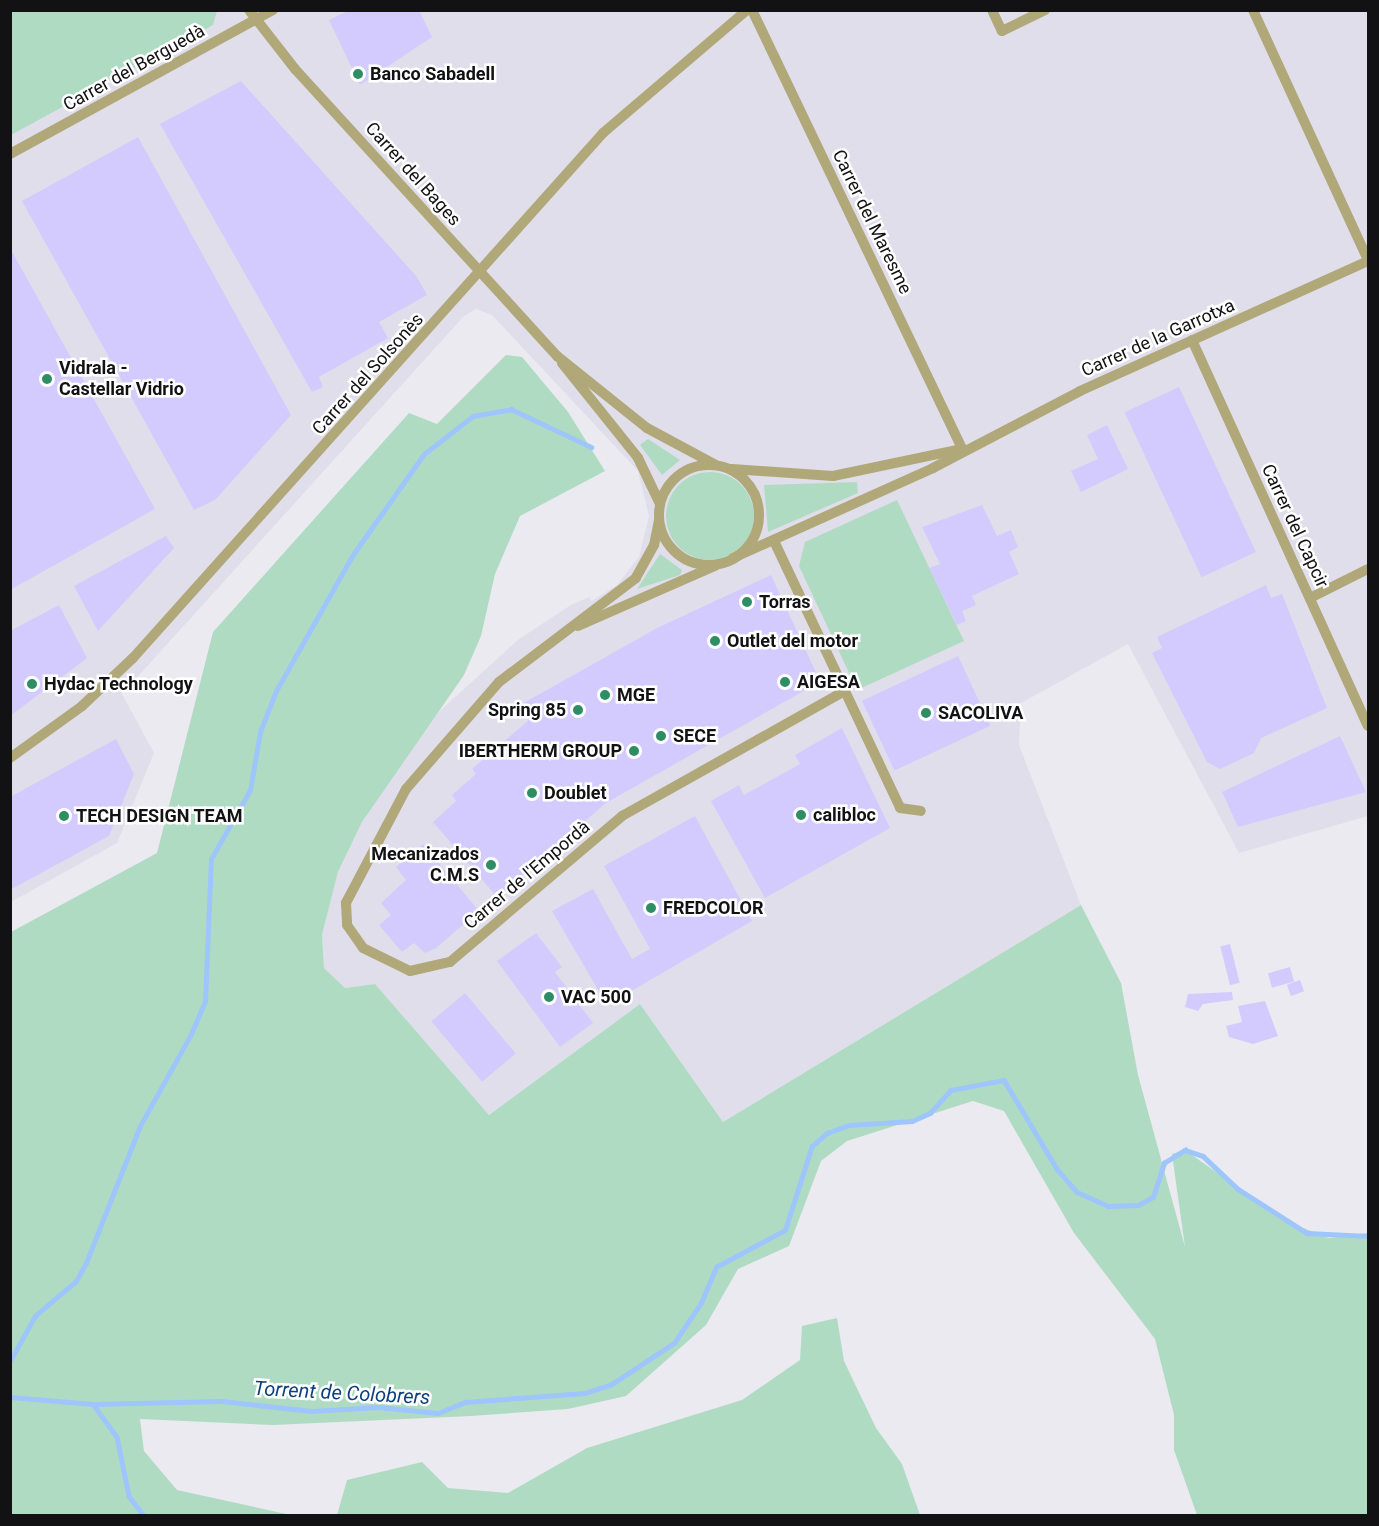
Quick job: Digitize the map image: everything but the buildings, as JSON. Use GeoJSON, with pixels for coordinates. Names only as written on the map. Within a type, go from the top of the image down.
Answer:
{"type":"FeatureCollection","features":[{"type":"Feature","properties":{"kind":"street","name":"Carrer del Berguedà"},"geometry":{"type":"LineString","coordinates":[[10,154],[253,15],[273,10]]}},
{"type":"Feature","properties":{"kind":"street","name":"Carrer del Solsonès"},"geometry":{"type":"LineString","coordinates":[[10,758],[82,706],[133,658],[446,312],[478,270],[603,133],[747,10]]}},
{"type":"Feature","properties":{"kind":"street","name":"Carrer del Maresme"},"geometry":{"type":"LineString","coordinates":[[752,10],[962,448]]}},
{"type":"Feature","properties":{"kind":"street"},"geometry":{"type":"LineString","coordinates":[[993,10],[1002,31],[1045,10]]}},
{"type":"Feature","properties":{"kind":"street"},"geometry":{"type":"LineString","coordinates":[[1253,10],[1368,260]]}},
{"type":"Feature","properties":{"kind":"street","name":"Carrer del Bages"},"geometry":{"type":"LineString","coordinates":[[253,15],[557,356],[638,458],[660,504]]}},
{"type":"Feature","properties":{"kind":"street","name":"Carrer de la Garrotxa"},"geometry":{"type":"LineString","coordinates":[[733,558],[933,468],[962,448],[1368,260]]}},
{"type":"Feature","properties":{"kind":"street","name":"Carrer del Capcir"},"geometry":{"type":"LineString","coordinates":[[1192,340],[1368,726]]}},
{"type":"Feature","properties":{"kind":"street","name":"Carrer del Bages"},"geometry":{"type":"LineString","coordinates":[[557,356],[647,428],[721,467]]}},
{"type":"Feature","properties":{"kind":"street","name":"Carrer de la Garrotxa"},"geometry":{"type":"LineString","coordinates":[[721,467],[833,476],[962,448]]}},
{"type":"Feature","properties":{"kind":"street"},"geometry":{"type":"LineString","coordinates":[[721,467],[749,485],[758,511],[753,538],[733,558],[614,615],[564,630],[636,578],[654,545],[660,504],[680,474],[721,467]]}},
{"type":"Feature","properties":{"kind":"street"},"geometry":{"type":"LineString","coordinates":[[659,520],[680,555],[720,563]]}},
{"type":"Feature","properties":{"kind":"street"},"geometry":{"type":"LineString","coordinates":[[774,541],[900,808],[921,811]]}},
{"type":"Feature","properties":{"kind":"street"},"geometry":{"type":"LineString","coordinates":[[1310,598],[1368,569]]}},
{"type":"Feature","properties":{"kind":"street","name":"Carrer de l'Empordà"},"geometry":{"type":"LineString","coordinates":[[564,630],[499,682],[406,789],[349,895],[347,925],[355,940],[396,969],[424,972],[450,962],[622,816],[845,691]]}},
{"type":"Feature","properties":{"kind":"shaded area"},"geometry":{"type":"Polygon","coordinates":[[[11,11],[1368,11],[1368,816],[1239,853],[1128,644],[1021,703],[1019,745],[1081,905],[723,1122],[640,1004],[489,1115],[375,984],[345,988],[324,968],[322,935],[338,872],[362,822],[422,727],[519,639],[571,605],[589,597],[592,601],[617,585],[639,557],[649,516],[638,471],[492,315],[476,309],[464,316],[122,694],[154,753],[117,843],[11,902],[11,11]]]}},
{"type":"Feature","properties":{"kind":"green space"},"geometry":{"type":"Polygon","coordinates":[[[11,10],[217,11],[213,25],[11,135],[11,10]]]}},
{"type":"Feature","properties":{"kind":"green space"},"geometry":{"type":"Polygon","coordinates":[[[506,355],[522,357],[568,412],[605,471],[520,516],[495,574],[481,636],[464,675],[362,822],[338,872],[322,935],[324,968],[345,988],[375,984],[489,1115],[640,1004],[723,1122],[1081,905],[1121,983],[1138,1075],[1185,1247],[1172,1154],[1185,1150],[1285,1221],[1329,1238],[1368,1233],[1368,1515],[1197,1515],[1174,1450],[1174,1415],[1155,1339],[1074,1233],[1004,1111],[973,1101],[847,1141],[821,1161],[789,1246],[738,1269],[706,1325],[626,1396],[568,1409],[471,1416],[273,1425],[140,1419],[144,1451],[177,1490],[291,1515],[11,1515],[11,932],[157,853],[213,632],[409,413],[437,424],[506,355]]]}},
{"type":"Feature","properties":{"kind":"green space"},"geometry":{"type":"Polygon","coordinates":[[[648,439],[680,460],[662,475],[640,445],[648,439]]]}},
{"type":"Feature","properties":{"kind":"green space"},"geometry":{"type":"Polygon","coordinates":[[[710,472],[735,479],[747,491],[754,516],[747,541],[735,553],[710,560],[685,553],[673,541],[666,516],[673,491],[685,479],[710,472]]]}},
{"type":"Feature","properties":{"kind":"green space"},"geometry":{"type":"Polygon","coordinates":[[[857,482],[858,493],[768,532],[764,485],[857,482]]]}},
{"type":"Feature","properties":{"kind":"green space"},"geometry":{"type":"Polygon","coordinates":[[[897,500],[964,641],[857,690],[799,566],[805,542],[897,500]]]}},
{"type":"Feature","properties":{"kind":"green space"},"geometry":{"type":"Polygon","coordinates":[[[660,554],[682,570],[680,575],[637,589],[660,554]]]}},
{"type":"Feature","properties":{"kind":"green space"},"geometry":{"type":"Polygon","coordinates":[[[837,1318],[844,1361],[876,1428],[902,1464],[920,1515],[337,1515],[347,1480],[422,1462],[448,1488],[508,1493],[587,1448],[742,1400],[800,1360],[802,1326],[837,1318]]]}},
{"type":"Feature","properties":{"kind":"waterway"},"geometry":{"type":"LineString","coordinates":[[10,1361],[35,1316],[76,1281],[86,1263],[140,1126],[192,1032],[205,1001],[211,859],[250,790],[260,732],[276,691],[352,556],[424,454],[473,416],[511,409],[591,447]]}},
{"type":"Feature","properties":{"kind":"waterway","name":"Torrent de Colobrers"},"geometry":{"type":"LineString","coordinates":[[10,1397],[93,1404],[221,1401],[311,1411],[378,1407],[438,1413],[465,1402],[585,1393],[612,1384],[674,1343],[701,1303],[716,1267],[785,1230],[812,1146],[827,1133],[849,1125],[912,1121],[930,1113],[951,1090],[1004,1080],[1057,1169],[1077,1192],[1108,1206],[1138,1205],[1153,1197],[1164,1163],[1185,1150],[1203,1156],[1238,1189],[1307,1233],[1368,1236]]}},
{"type":"Feature","properties":{"kind":"waterway"},"geometry":{"type":"LineString","coordinates":[[93,1404],[117,1437],[129,1496],[144,1516]]}},
{"type":"Feature","properties":{"kind":"place","name":"Banco Sabadell"},"geometry":{"type":"Point","coordinates":[358,74]}},
{"type":"Feature","properties":{"kind":"place","name":"Vidrala - Castellar Vidrio"},"geometry":{"type":"Point","coordinates":[47,379]}},
{"type":"Feature","properties":{"kind":"place","name":"Torras"},"geometry":{"type":"Point","coordinates":[747,602]}},
{"type":"Feature","properties":{"kind":"place","name":"Outlet del motor"},"geometry":{"type":"Point","coordinates":[715,641]}},
{"type":"Feature","properties":{"kind":"place","name":"AIGESA"},"geometry":{"type":"Point","coordinates":[785,682]}},
{"type":"Feature","properties":{"kind":"place","name":"Hydac Technology"},"geometry":{"type":"Point","coordinates":[32,684]}},
{"type":"Feature","properties":{"kind":"place","name":"MGE"},"geometry":{"type":"Point","coordinates":[605,695]}},
{"type":"Feature","properties":{"kind":"place","name":"Spring 85"},"geometry":{"type":"Point","coordinates":[578,710]}},
{"type":"Feature","properties":{"kind":"place","name":"SACOLIVA"},"geometry":{"type":"Point","coordinates":[926,713]}},
{"type":"Feature","properties":{"kind":"place","name":"SECE"},"geometry":{"type":"Point","coordinates":[661,736]}},
{"type":"Feature","properties":{"kind":"place","name":"IBERTHERM GROUP"},"geometry":{"type":"Point","coordinates":[634,751]}},
{"type":"Feature","properties":{"kind":"place","name":"Doublet"},"geometry":{"type":"Point","coordinates":[532,793]}},
{"type":"Feature","properties":{"kind":"place","name":"calibloc"},"geometry":{"type":"Point","coordinates":[801,815]}},
{"type":"Feature","properties":{"kind":"place","name":"TECH DESIGN TEAM"},"geometry":{"type":"Point","coordinates":[64,816]}},
{"type":"Feature","properties":{"kind":"place","name":"Mecanizados C.M.S"},"geometry":{"type":"Point","coordinates":[491,865]}},
{"type":"Feature","properties":{"kind":"place","name":"FREDCOLOR"},"geometry":{"type":"Point","coordinates":[651,908]}},
{"type":"Feature","properties":{"kind":"place","name":"VAC 500"},"geometry":{"type":"Point","coordinates":[549,997]}}]}
